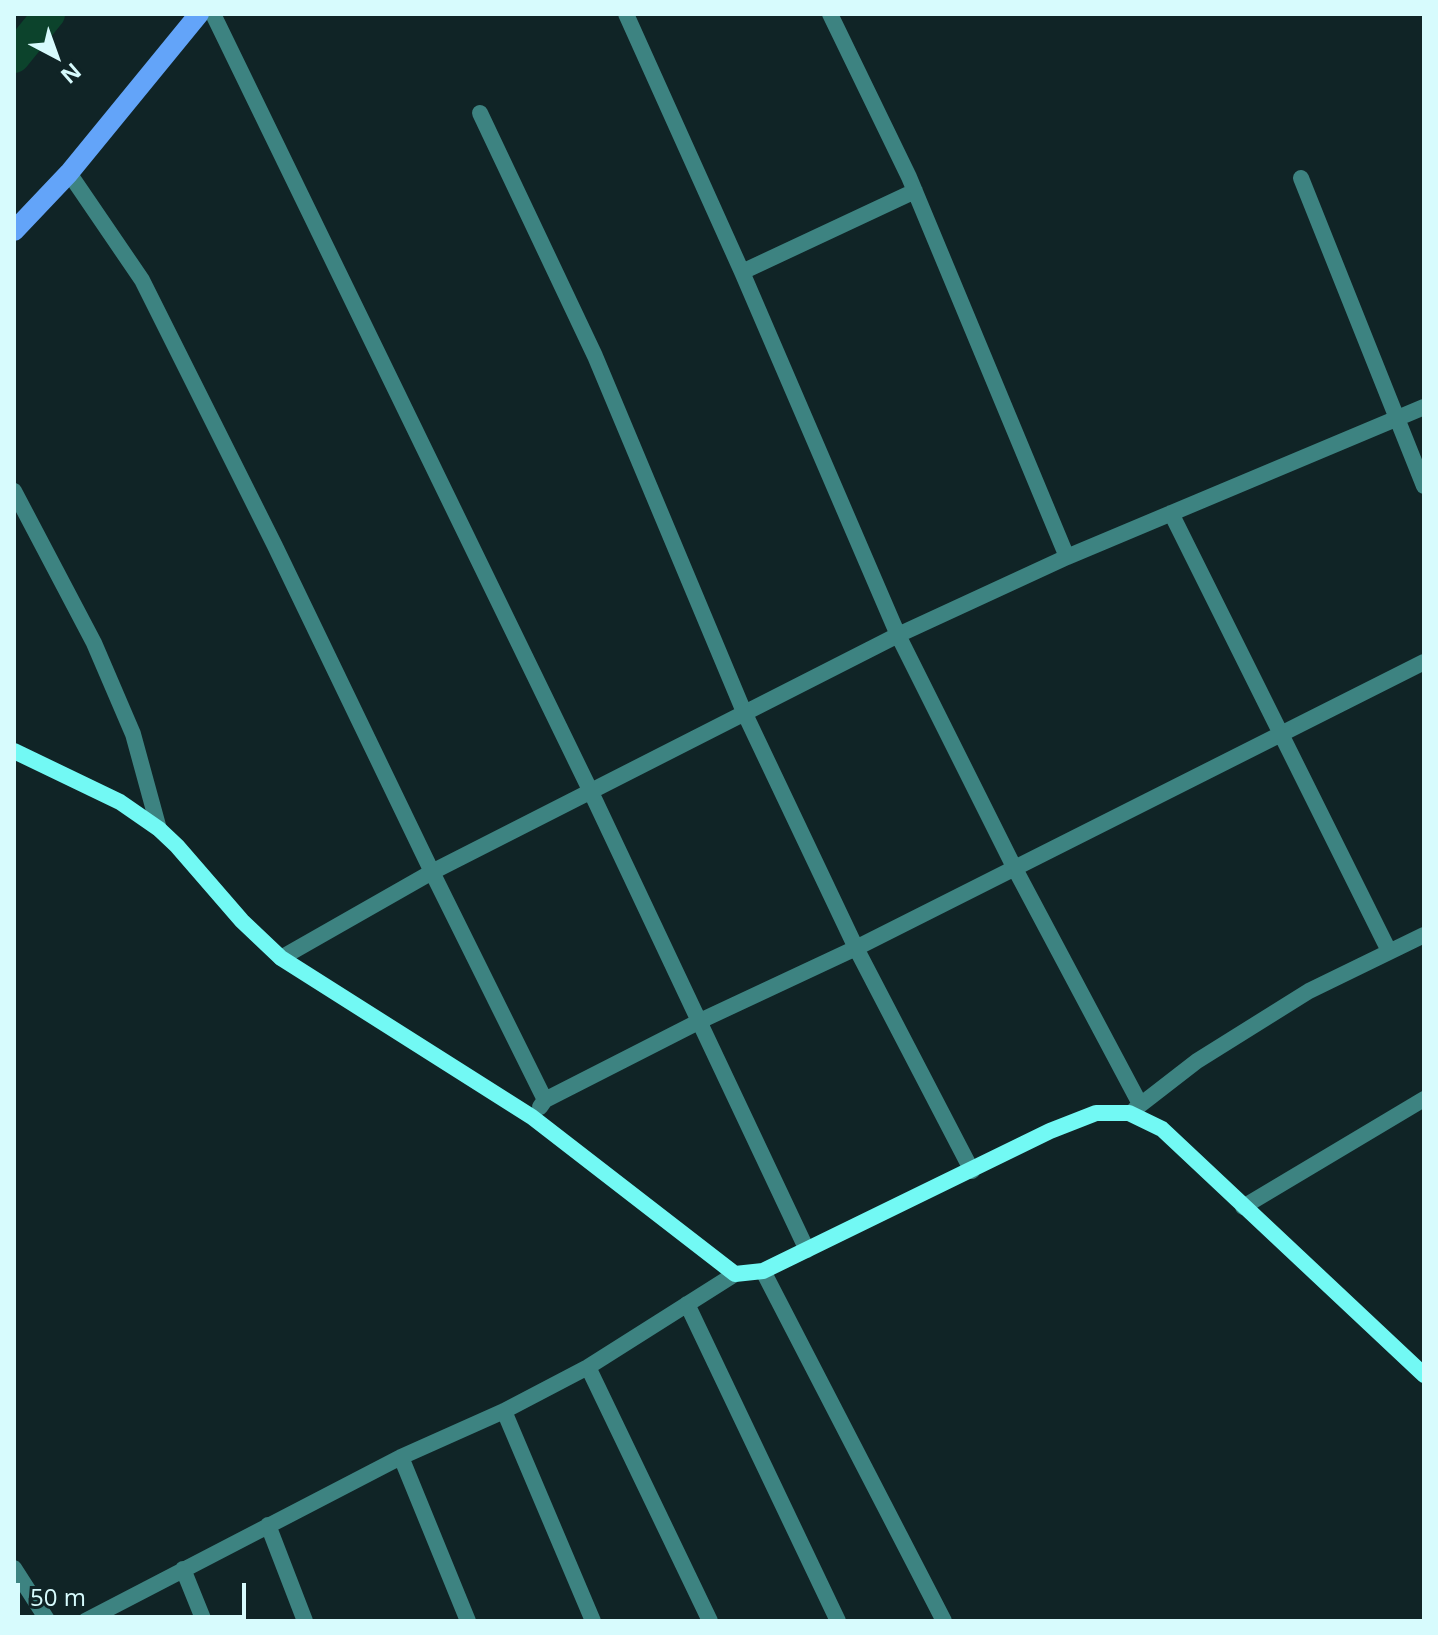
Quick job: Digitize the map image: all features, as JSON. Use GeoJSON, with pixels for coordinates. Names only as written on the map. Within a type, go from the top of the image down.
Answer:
{"type":"FeatureCollection","features":[{"type":"Feature","properties":{"kind":"main road"},"geometry":{"type":"LineString","coordinates":[[14,231],[69,173],[199,14]]}},
{"type":"Feature","properties":{"kind":"main road"},"geometry":{"type":"LineString","coordinates":[[14,751],[120,802],[159,829],[242,921],[281,958],[532,1117],[735,1274],[763,1271],[1050,1131],[1096,1113],[1135,1108],[1162,1129],[1424,1375]]}},
{"type":"Feature","properties":{"kind":"street"},"geometry":{"type":"LineString","coordinates":[[213,14],[590,790],[807,1250]]}},
{"type":"Feature","properties":{"kind":"street"},"geometry":{"type":"LineString","coordinates":[[626,14],[742,272],[898,635],[1135,1108],[1197,1061],[1309,991],[1424,935]]}},
{"type":"Feature","properties":{"kind":"street"},"geometry":{"type":"LineString","coordinates":[[830,14],[915,191],[1067,557]]}},
{"type":"Feature","properties":{"kind":"street"},"geometry":{"type":"LineString","coordinates":[[480,113],[595,356],[744,712],[856,948],[972,1171]]}},
{"type":"Feature","properties":{"kind":"street"},"geometry":{"type":"LineString","coordinates":[[69,173],[142,280],[545,1100]]}},
{"type":"Feature","properties":{"kind":"street"},"geometry":{"type":"LineString","coordinates":[[1301,178],[1424,486]]}},
{"type":"Feature","properties":{"kind":"street"},"geometry":{"type":"LineString","coordinates":[[742,272],[915,191]]}},
{"type":"Feature","properties":{"kind":"street"},"geometry":{"type":"LineString","coordinates":[[281,958],[432,872],[898,635],[1067,557],[1424,407]]}},
{"type":"Feature","properties":{"kind":"street"},"geometry":{"type":"LineString","coordinates":[[14,491],[94,643],[133,734],[159,829]]}},
{"type":"Feature","properties":{"kind":"street"},"geometry":{"type":"LineString","coordinates":[[1171,513],[1389,951]]}},
{"type":"Feature","properties":{"kind":"street"},"geometry":{"type":"LineString","coordinates":[[532,1117],[545,1100],[700,1021],[856,948],[1424,662]]}},
{"type":"Feature","properties":{"kind":"street"},"geometry":{"type":"LineString","coordinates":[[1243,1207],[1424,1099]]}},
{"type":"Feature","properties":{"kind":"street"},"geometry":{"type":"LineString","coordinates":[[763,1271],[944,1621]]}},
{"type":"Feature","properties":{"kind":"street"},"geometry":{"type":"LineString","coordinates":[[85,1621],[401,1457],[504,1411],[588,1367],[735,1274]]}},
{"type":"Feature","properties":{"kind":"street"},"geometry":{"type":"LineString","coordinates":[[687,1304],[838,1621]]}},
{"type":"Feature","properties":{"kind":"street"},"geometry":{"type":"LineString","coordinates":[[588,1367],[710,1621]]}},
{"type":"Feature","properties":{"kind":"street"},"geometry":{"type":"LineString","coordinates":[[504,1411],[593,1621]]}},
{"type":"Feature","properties":{"kind":"street"},"geometry":{"type":"LineString","coordinates":[[401,1457],[468,1621]]}},
{"type":"Feature","properties":{"kind":"street"},"geometry":{"type":"LineString","coordinates":[[268,1525],[305,1621]]}},
{"type":"Feature","properties":{"kind":"street"},"geometry":{"type":"LineString","coordinates":[[14,1568],[48,1621]]}},
{"type":"Feature","properties":{"kind":"street"},"geometry":{"type":"LineString","coordinates":[[183,1569],[204,1621]]}},
{"type":"Feature","properties":{"kind":"waterway"},"geometry":{"type":"LineString","coordinates":[[14,57],[49,14]]}}]}
